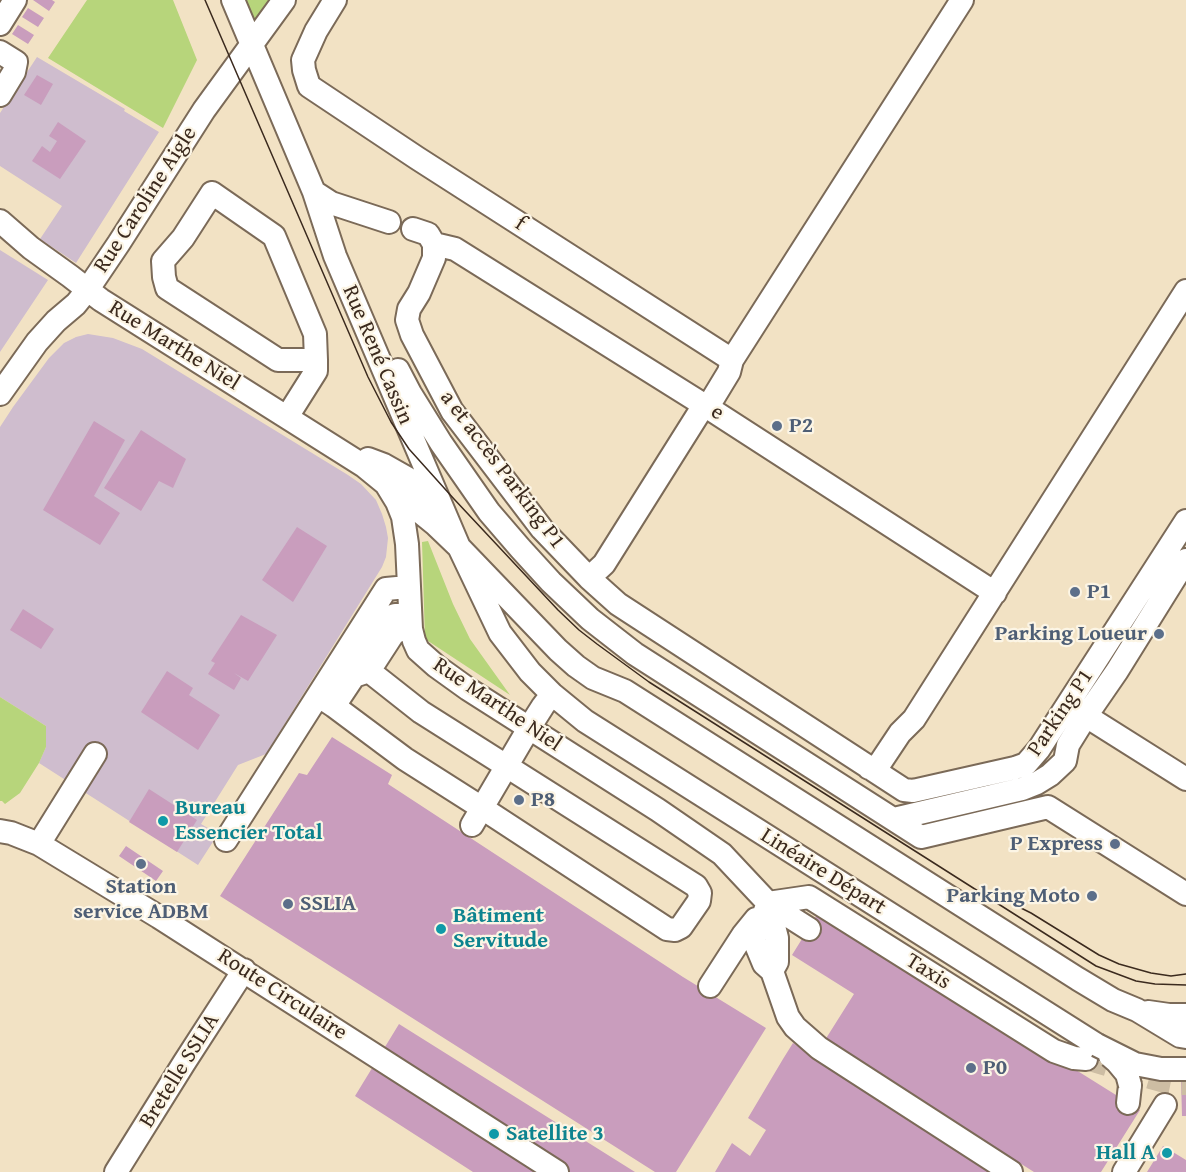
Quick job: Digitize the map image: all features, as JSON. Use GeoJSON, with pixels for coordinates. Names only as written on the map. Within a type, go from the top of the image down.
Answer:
{"type":"FeatureCollection","features":[{"type":"Feature","properties":{"kind":"street"},"geometry":{"type":"LineString","coordinates":[[0,24],[15,0]]}},
{"type":"Feature","properties":{"kind":"street","name":"Rue René Cassin"},"geometry":{"type":"LineString","coordinates":[[233,0],[314,192],[335,256],[459,548],[500,633],[530,672],[552,694]]}},
{"type":"Feature","properties":{"kind":"street","name":"Rue Caroline Aigle"},"geometry":{"type":"LineString","coordinates":[[0,394],[37,342],[88,289],[204,110],[284,0]]}},
{"type":"Feature","properties":{"kind":"street","name":"f"},"geometry":{"type":"LineString","coordinates":[[334,0],[303,60],[309,86],[732,360]]}},
{"type":"Feature","properties":{"kind":"street"},"geometry":{"type":"LineString","coordinates":[[589,578],[604,564],[705,405],[712,400],[729,372],[732,360],[962,0]]}},
{"type":"Feature","properties":{"kind":"street"},"geometry":{"type":"LineString","coordinates":[[0,52],[16,62],[14,72],[0,95]]}},
{"type":"Feature","properties":{"kind":"street"},"geometry":{"type":"LineString","coordinates":[[314,192],[331,203],[389,222]]}},
{"type":"Feature","properties":{"kind":"street"},"geometry":{"type":"LineString","coordinates":[[314,192],[392,357],[415,402],[441,443],[489,512],[551,582],[590,620],[635,654],[921,837],[1048,807],[1186,894]]}},
{"type":"Feature","properties":{"kind":"street"},"geometry":{"type":"LineString","coordinates":[[281,414],[299,371],[307,360],[315,334],[274,236],[212,193],[183,238],[163,261],[167,288],[278,360],[307,360]]}},
{"type":"Feature","properties":{"kind":"street","name":"Rue Marthe Niel"},"geometry":{"type":"LineString","coordinates":[[0,221],[30,248],[101,300],[364,466],[386,484],[403,517],[407,544],[410,622],[418,650],[436,666],[528,728],[658,810],[722,854],[768,903],[808,929]]}},
{"type":"Feature","properties":{"kind":"street","name":"e"},"geometry":{"type":"LineString","coordinates":[[413,230],[428,234],[434,244],[455,249],[705,405],[995,593]]}},
{"type":"Feature","properties":{"kind":"street","name":"a et accès Parking P1"},"geometry":{"type":"LineString","coordinates":[[434,244],[434,258],[409,309],[407,321],[412,335],[452,411],[542,529],[589,578],[618,604],[869,768]]}},
{"type":"Feature","properties":{"kind":"street"},"geometry":{"type":"LineString","coordinates":[[869,768],[880,763],[900,733],[914,719],[1186,291]]}},
{"type":"Feature","properties":{"kind":"street"},"geometry":{"type":"LineString","coordinates":[[332,446],[384,465],[407,478],[442,508],[556,627],[625,691]]}},
{"type":"Feature","properties":{"kind":"street"},"geometry":{"type":"LineString","coordinates":[[386,484],[436,525],[545,637],[576,666],[593,678],[625,691],[1078,979],[1180,1036],[1186,1037]]}},
{"type":"Feature","properties":{"kind":"street","name":"Parking P1"},"geometry":{"type":"LineString","coordinates":[[869,768],[904,790],[913,791],[1026,764],[1039,749],[1186,521]]}},
{"type":"Feature","properties":{"kind":"street"},"geometry":{"type":"LineString","coordinates":[[894,819],[1006,793],[1037,783],[1050,775],[1065,761],[1068,745],[1186,560]]}},
{"type":"Feature","properties":{"kind":"street"},"geometry":{"type":"LineString","coordinates":[[353,671],[386,588],[408,587]]}},
{"type":"Feature","properties":{"kind":"street"},"geometry":{"type":"LineString","coordinates":[[226,840],[326,701],[353,671],[370,641],[387,618],[395,615],[410,622]]}},
{"type":"Feature","properties":{"kind":"street"},"geometry":{"type":"LineString","coordinates":[[326,701],[405,759],[477,817],[667,929],[675,930],[681,927],[699,901],[700,893],[696,886],[353,671]]}},
{"type":"Feature","properties":{"kind":"street"},"geometry":{"type":"LineString","coordinates":[[477,817],[528,728],[552,694]]}},
{"type":"Feature","properties":{"kind":"street","name":"Linéaire Départ"},"geometry":{"type":"LineString","coordinates":[[552,694],[585,721],[799,857],[1092,1052]]}},
{"type":"Feature","properties":{"kind":"street"},"geometry":{"type":"LineString","coordinates":[[1086,716],[1186,778]]}},
{"type":"Feature","properties":{"kind":"street"},"geometry":{"type":"LineString","coordinates":[[39,844],[95,754]]}},
{"type":"Feature","properties":{"kind":"street","name":"Route Circulaire"},"geometry":{"type":"LineString","coordinates":[[0,831],[39,844],[244,970],[557,1172]]}},
{"type":"Feature","properties":{"kind":"street","name":"Taxis"},"geometry":{"type":"LineString","coordinates":[[768,903],[809,897],[1054,1051],[1074,1058],[1092,1052]]}},
{"type":"Feature","properties":{"kind":"street"},"geometry":{"type":"LineString","coordinates":[[768,903],[754,940],[764,964],[772,971],[788,1017],[819,1048],[1011,1172]]}},
{"type":"Feature","properties":{"kind":"street"},"geometry":{"type":"LineString","coordinates":[[710,986],[768,903]]}},
{"type":"Feature","properties":{"kind":"street","name":"Bretelle SSLIA"},"geometry":{"type":"LineString","coordinates":[[116,1172],[244,970]]}},
{"type":"Feature","properties":{"kind":"street"},"geometry":{"type":"LineString","coordinates":[[1137,1010],[1186,1015]]}},
{"type":"Feature","properties":{"kind":"street"},"geometry":{"type":"LineString","coordinates":[[1092,1052],[1161,1069],[1186,1069]]}},
{"type":"Feature","properties":{"kind":"street"},"geometry":{"type":"LineString","coordinates":[[1092,1052],[1117,1062],[1127,1074],[1125,1095]]}},
{"type":"Feature","properties":{"kind":"street"},"geometry":{"type":"LineString","coordinates":[[1124,1172],[1165,1105]]}},
{"type":"Feature","properties":{"kind":"shaded area"},"geometry":{"type":"Polygon","coordinates":[[[37,57],[159,132],[76,263],[40,239],[62,206],[0,166],[0,113],[37,57]]]}},
{"type":"Feature","properties":{"kind":"shaded area"},"geometry":{"type":"Polygon","coordinates":[[[0,250],[48,280],[0,352],[0,250]]]}},
{"type":"Feature","properties":{"kind":"shaded area"},"geometry":{"type":"Polygon","coordinates":[[[88,334],[113,338],[142,349],[348,475],[361,484],[376,500],[386,527],[388,538],[386,557],[382,567],[266,754],[238,765],[201,824],[218,834],[198,865],[39,763],[46,747],[46,726],[0,697],[0,427],[49,358],[64,343],[88,334]]]}},
{"type":"Feature","properties":{"kind":"green space"},"geometry":{"type":"Polygon","coordinates":[[[87,0],[173,0],[197,60],[163,128],[48,58],[87,0]]]}},
{"type":"Feature","properties":{"kind":"green space"},"geometry":{"type":"Polygon","coordinates":[[[245,0],[277,0],[256,22],[245,0]]]}},
{"type":"Feature","properties":{"kind":"green space"},"geometry":{"type":"Polygon","coordinates":[[[428,541],[453,604],[470,639],[510,695],[425,639],[422,542],[428,541]]]}},
{"type":"Feature","properties":{"kind":"green space"},"geometry":{"type":"Polygon","coordinates":[[[0,697],[46,726],[46,747],[39,763],[20,793],[5,804],[0,801],[0,697]]]}},
{"type":"Feature","properties":{"kind":"building"},"geometry":{"type":"Polygon","coordinates":[[[33,0],[52,0],[55,2],[49,11],[33,0]]]}},
{"type":"Feature","properties":{"kind":"building"},"geometry":{"type":"Polygon","coordinates":[[[28,8],[44,18],[38,27],[22,17],[28,8]]]}},
{"type":"Feature","properties":{"kind":"building"},"geometry":{"type":"Polygon","coordinates":[[[18,25],[34,35],[28,44],[12,34],[18,25]]]}},
{"type":"Feature","properties":{"kind":"building"},"geometry":{"type":"Polygon","coordinates":[[[37,75],[53,84],[41,105],[24,95],[37,75]]]}},
{"type":"Feature","properties":{"kind":"building"},"geometry":{"type":"Polygon","coordinates":[[[58,122],[86,141],[60,179],[32,161],[42,146],[50,152],[57,141],[49,136],[58,122]]]}},
{"type":"Feature","properties":{"kind":"building"},"geometry":{"type":"Polygon","coordinates":[[[94,421],[125,440],[94,496],[120,513],[100,545],[43,510],[94,421]]]}},
{"type":"Feature","properties":{"kind":"building"},"geometry":{"type":"Polygon","coordinates":[[[141,430],[186,459],[173,488],[159,481],[141,511],[104,488],[141,430]]]}},
{"type":"Feature","properties":{"kind":"building"},"geometry":{"type":"Polygon","coordinates":[[[297,527],[327,546],[293,602],[262,580],[297,527]]]}},
{"type":"Feature","properties":{"kind":"building"},"geometry":{"type":"Polygon","coordinates":[[[23,609],[54,629],[41,649],[10,630],[23,609]]]}},
{"type":"Feature","properties":{"kind":"building"},"geometry":{"type":"Polygon","coordinates":[[[241,615],[277,635],[248,681],[234,673],[241,678],[234,690],[208,674],[215,663],[211,661],[241,615]]]}},
{"type":"Feature","properties":{"kind":"building"},"geometry":{"type":"Polygon","coordinates":[[[167,671],[193,688],[189,695],[220,715],[198,750],[141,712],[167,671]]]}},
{"type":"Feature","properties":{"kind":"building","name":"Bâtiment Servitude"},"geometry":{"type":"Polygon","coordinates":[[[332,737],[392,775],[388,784],[683,977],[766,1028],[676,1172],[655,1172],[220,896],[299,773],[307,775],[332,737]]]}},
{"type":"Feature","properties":{"kind":"building","name":"Bureau Essencier Total"},"geometry":{"type":"Polygon","coordinates":[[[149,789],[197,820],[177,852],[129,822],[149,789]]]}},
{"type":"Feature","properties":{"kind":"building","name":"Station service ADBM"},"geometry":{"type":"Polygon","coordinates":[[[126,846],[163,871],[156,881],[119,856],[126,846]]]}},
{"type":"Feature","properties":{"kind":"building","name":"P0"},"geometry":{"type":"Polygon","coordinates":[[[820,910],[1140,1110],[1101,1172],[1034,1172],[825,1040],[854,994],[792,955],[820,910]]]}},
{"type":"Feature","properties":{"kind":"building","name":"Satellite 3"},"geometry":{"type":"Polygon","coordinates":[[[399,1024],[635,1172],[473,1172],[355,1096],[399,1024]]]}},
{"type":"Feature","properties":{"kind":"building"},"geometry":{"type":"Polygon","coordinates":[[[793,1043],[992,1172],[715,1172],[732,1143],[750,1156],[766,1130],[748,1118],[793,1043]]]}},
{"type":"Feature","properties":{"kind":"building"},"geometry":{"type":"Polygon","coordinates":[[[1181,1079],[1186,1079],[1186,1116],[1182,1116],[1181,1079]]]}},
{"type":"Feature","properties":{"kind":"building","name":"Hall A"},"geometry":{"type":"Polygon","coordinates":[[[1163,1146],[1186,1160],[1186,1172],[1147,1172],[1163,1146]]]}},
{"type":"Feature","properties":{"kind":"tunnel"},"geometry":{"type":"LineString","coordinates":[[1086,1059],[1161,1081],[1186,1084]]}},
{"type":"Feature","properties":{"kind":"tram line"},"geometry":{"type":"LineString","coordinates":[[205,0],[368,377],[391,422],[409,449],[558,610],[579,630],[649,682],[1096,966],[1136,981],[1186,985]]}},
{"type":"Feature","properties":{"kind":"tram line"},"geometry":{"type":"LineString","coordinates":[[995,895],[1031,913],[1099,955],[1119,964],[1171,976],[1186,974]]}},
{"type":"Feature","properties":{"kind":"place","name":"P2"},"geometry":{"type":"Point","coordinates":[777,426]}},
{"type":"Feature","properties":{"kind":"place","name":"P1"},"geometry":{"type":"Point","coordinates":[1075,592]}},
{"type":"Feature","properties":{"kind":"place","name":"Parking Loueur"},"geometry":{"type":"Point","coordinates":[1159,634]}},
{"type":"Feature","properties":{"kind":"place","name":"P8"},"geometry":{"type":"Point","coordinates":[519,800]}},
{"type":"Feature","properties":{"kind":"place","name":"Bureau Essencier Total"},"geometry":{"type":"Point","coordinates":[163,821]}},
{"type":"Feature","properties":{"kind":"place","name":"P Express"},"geometry":{"type":"Point","coordinates":[1115,844]}},
{"type":"Feature","properties":{"kind":"place","name":"Station service ADBM"},"geometry":{"type":"Point","coordinates":[141,864]}},
{"type":"Feature","properties":{"kind":"place","name":"Parking Moto"},"geometry":{"type":"Point","coordinates":[1092,896]}},
{"type":"Feature","properties":{"kind":"place","name":"SSLIA"},"geometry":{"type":"Point","coordinates":[288,904]}},
{"type":"Feature","properties":{"kind":"place","name":"Bâtiment Servitude"},"geometry":{"type":"Point","coordinates":[441,929]}},
{"type":"Feature","properties":{"kind":"place","name":"P0"},"geometry":{"type":"Point","coordinates":[971,1068]}},
{"type":"Feature","properties":{"kind":"place","name":"Satellite 3"},"geometry":{"type":"Point","coordinates":[494,1134]}},
{"type":"Feature","properties":{"kind":"place","name":"Hall A"},"geometry":{"type":"Point","coordinates":[1167,1153]}}]}
